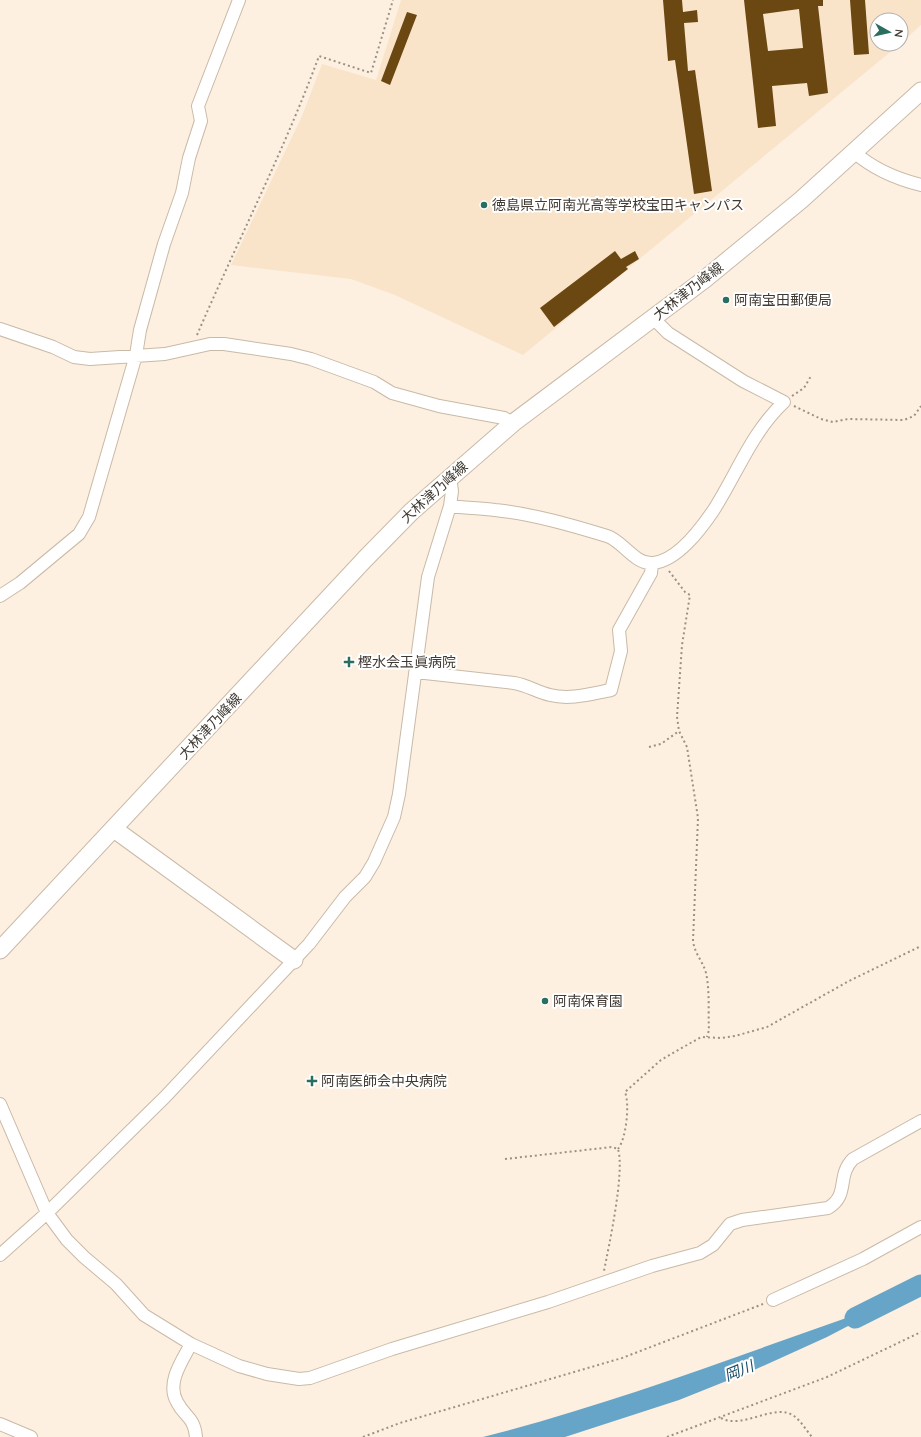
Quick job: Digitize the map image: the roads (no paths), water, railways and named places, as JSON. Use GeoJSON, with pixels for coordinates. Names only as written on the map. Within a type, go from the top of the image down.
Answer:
{"type":"FeatureCollection","features":[{"type":"Feature","properties":{"kind":"main road","name":"大林津乃峰線"},"geometry":{"type":"LineString","coordinates":[[0,950],[365,559],[411,512],[513,423],[705,279],[801,200],[921,91]]}},
{"type":"Feature","properties":{"kind":"main road"},"geometry":{"type":"LineString","coordinates":[[114,828],[294,960]]}},
{"type":"Feature","properties":{"kind":"street"},"geometry":{"type":"LineString","coordinates":[[0,596],[20,583],[79,534],[89,517],[136,355],[140,330],[164,244],[182,193],[189,158],[201,121],[198,106],[239,0]]}},
{"type":"Feature","properties":{"kind":"street"},"geometry":{"type":"LineString","coordinates":[[854,152],[876,167],[906,181],[921,184]]}},
{"type":"Feature","properties":{"kind":"street"},"geometry":{"type":"LineString","coordinates":[[450,506],[495,510],[570,525],[610,538],[630,553],[652,564],[664,561],[679,552],[713,511],[754,437],[784,402],[743,381],[668,333],[653,318]]}},
{"type":"Feature","properties":{"kind":"street"},"geometry":{"type":"LineString","coordinates":[[0,329],[53,347],[74,357],[90,359],[165,354],[198,346],[224,344],[311,359],[374,382],[392,393],[440,406],[504,418],[513,423]]}},
{"type":"Feature","properties":{"kind":"street"},"geometry":{"type":"LineString","coordinates":[[0,1255],[47,1213],[165,1097],[309,944],[345,897],[365,877],[374,862],[394,817],[399,794],[428,577],[450,506],[452,491],[450,478]]}},
{"type":"Feature","properties":{"kind":"street"},"geometry":{"type":"LineString","coordinates":[[416,672],[524,684],[549,694],[564,697],[576,697],[611,690],[621,651],[619,630],[651,573],[652,564]]}},
{"type":"Feature","properties":{"kind":"street"},"geometry":{"type":"LineString","coordinates":[[0,1104],[47,1213],[67,1240],[84,1257],[116,1284],[144,1315],[191,1344],[239,1366],[267,1374],[306,1378],[392,1349],[510,1314],[652,1266],[700,1253],[713,1245],[730,1224],[742,1220],[828,1208],[835,1204],[841,1196],[846,1166],[853,1159],[921,1121]]}},
{"type":"Feature","properties":{"kind":"street"},"geometry":{"type":"LineString","coordinates":[[773,1300],[863,1259],[921,1227]]}},
{"type":"Feature","properties":{"kind":"street"},"geometry":{"type":"LineString","coordinates":[[191,1344],[176,1374],[173,1390],[177,1402],[195,1425],[196,1437]]}},
{"type":"Feature","properties":{"kind":"street"},"geometry":{"type":"LineString","coordinates":[[0,1424],[31,1437]]}},
{"type":"Feature","properties":{"kind":"water"},"geometry":{"type":"Polygon","coordinates":[[[898,1300],[827,1337],[754,1370],[679,1400],[565,1437],[483,1437],[536,1423],[692,1373],[898,1300]]]}},
{"type":"Feature","properties":{"kind":"waterway","name":"岡川"},"geometry":{"type":"LineString","coordinates":[[855,1318],[921,1285]]}},
{"type":"Feature","properties":{"kind":"place","name":"徳島県立阿南光高等学校宝田キャンパス"},"geometry":{"type":"Point","coordinates":[484,205]}},
{"type":"Feature","properties":{"kind":"place","name":"阿南宝田郵便局"},"geometry":{"type":"Point","coordinates":[726,300]}},
{"type":"Feature","properties":{"kind":"place","name":"樫水会玉眞病院"},"geometry":{"type":"Point","coordinates":[349,662]}},
{"type":"Feature","properties":{"kind":"place","name":"阿南保育園"},"geometry":{"type":"Point","coordinates":[545,1001]}},
{"type":"Feature","properties":{"kind":"place","name":"阿南医師会中央病院"},"geometry":{"type":"Point","coordinates":[312,1081]}}]}
